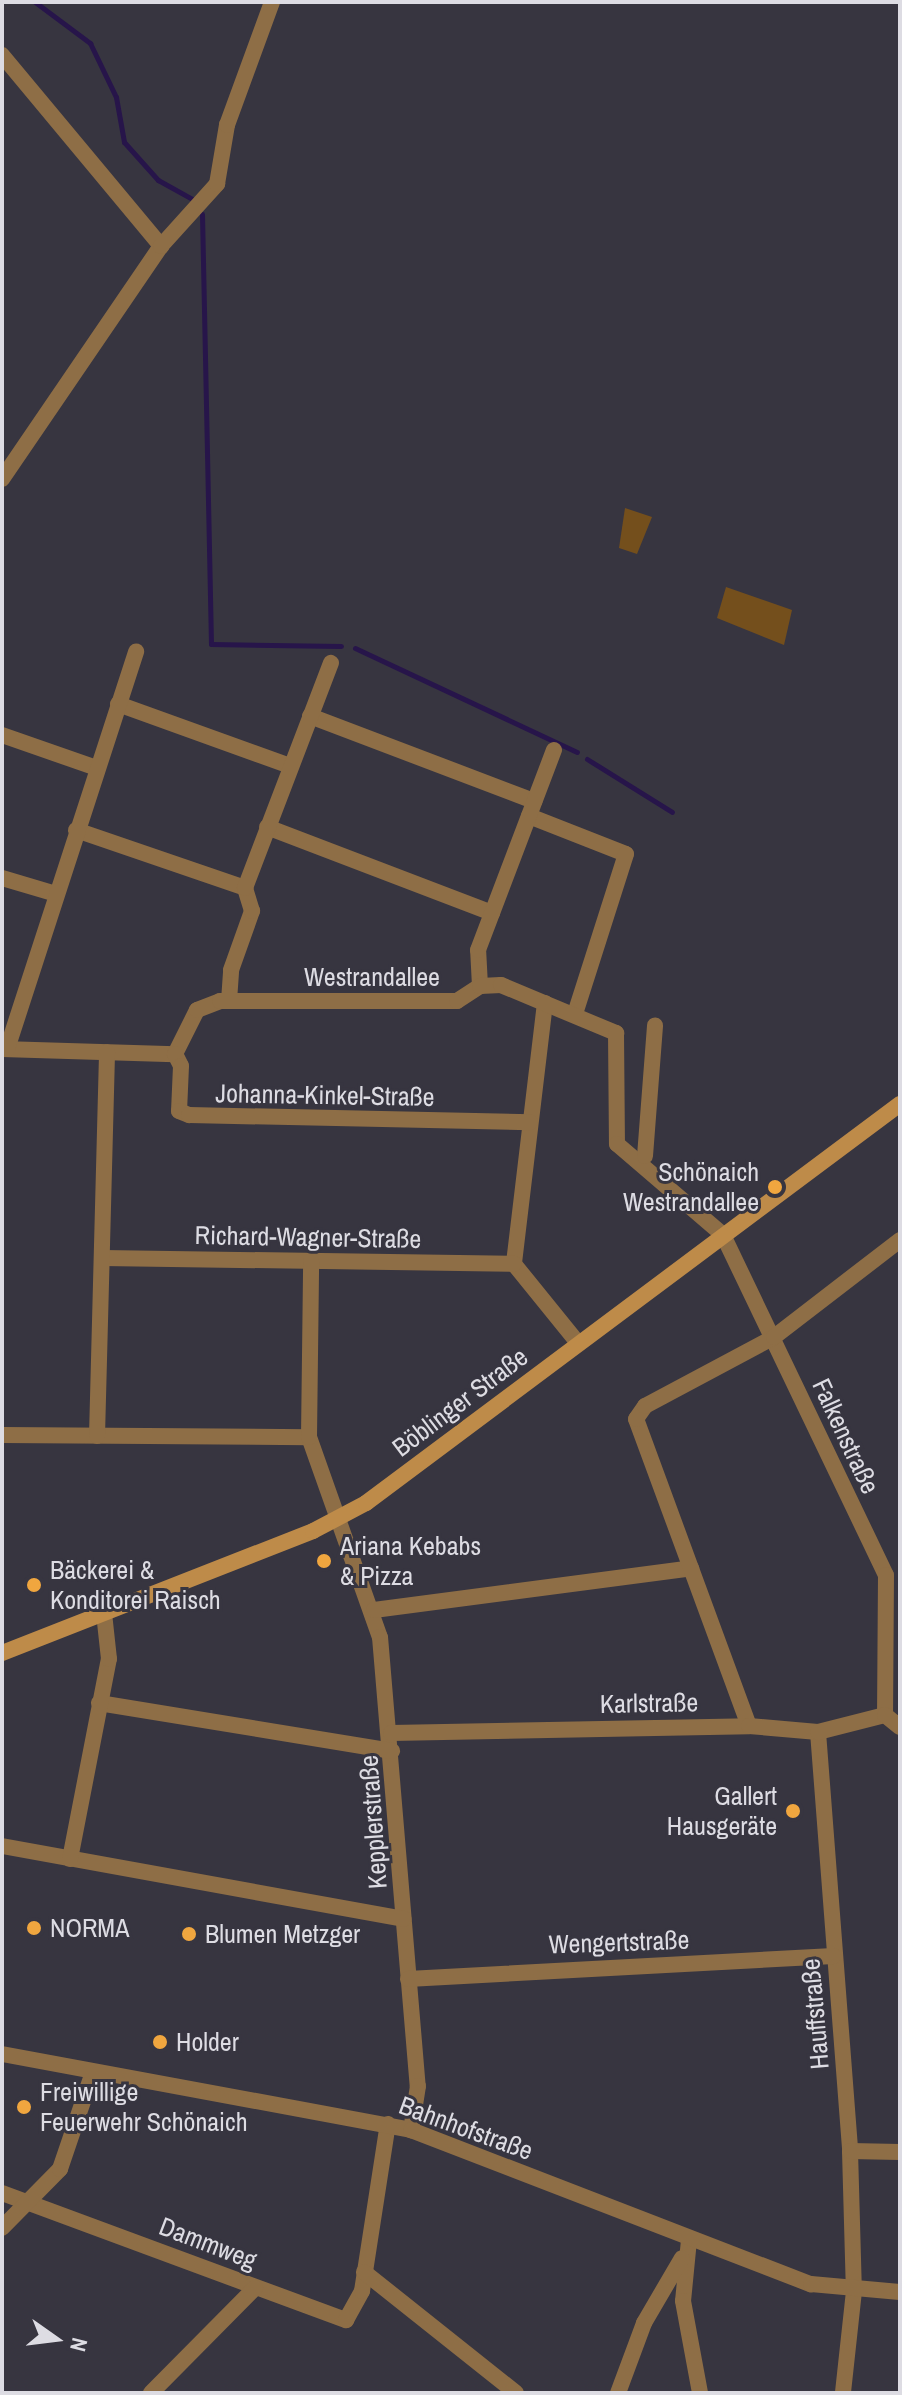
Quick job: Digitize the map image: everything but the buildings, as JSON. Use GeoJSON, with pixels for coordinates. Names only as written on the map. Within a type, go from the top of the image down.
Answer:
{"type":"FeatureCollection","features":[{"type":"Feature","properties":{"kind":"main road","name":"Böblinger Straße"},"geometry":{"type":"LineString","coordinates":[[2,1653],[343,1516],[900,1104]]}},
{"type":"Feature","properties":{"kind":"street"},"geometry":{"type":"LineString","coordinates":[[2,479],[161,246],[217,184],[227,125],[272,2]]}},
{"type":"Feature","properties":{"kind":"street"},"geometry":{"type":"LineString","coordinates":[[2,55],[161,246]]}},
{"type":"Feature","properties":{"kind":"street"},"geometry":{"type":"LineString","coordinates":[[136,651],[4,1049],[175,1054]]}},
{"type":"Feature","properties":{"kind":"street"},"geometry":{"type":"LineString","coordinates":[[229,1001],[231,970],[252,911],[245,888],[331,663]]}},
{"type":"Feature","properties":{"kind":"street"},"geometry":{"type":"LineString","coordinates":[[118,704],[290,766]]}},
{"type":"Feature","properties":{"kind":"street"},"geometry":{"type":"LineString","coordinates":[[310,716],[532,808],[626,854],[575,1014]]}},
{"type":"Feature","properties":{"kind":"street"},"geometry":{"type":"LineString","coordinates":[[2,735],[97,768]]}},
{"type":"Feature","properties":{"kind":"street"},"geometry":{"type":"LineString","coordinates":[[554,750],[478,950],[480,986],[501,985],[606,1025],[619,1042],[613,1126],[626,1160],[689,1199],[723,1235]]}},
{"type":"Feature","properties":{"kind":"street"},"geometry":{"type":"LineString","coordinates":[[267,827],[492,913]]}},
{"type":"Feature","properties":{"kind":"street"},"geometry":{"type":"LineString","coordinates":[[76,830],[245,888]]}},
{"type":"Feature","properties":{"kind":"street"},"geometry":{"type":"LineString","coordinates":[[2,878],[56,894]]}},
{"type":"Feature","properties":{"kind":"street","name":"Westrandallee"},"geometry":{"type":"LineString","coordinates":[[175,1054],[197,1010],[229,1001],[457,1001],[480,986]]}},
{"type":"Feature","properties":{"kind":"street"},"geometry":{"type":"LineString","coordinates":[[545,1003],[514,1264],[578,1343]]}},
{"type":"Feature","properties":{"kind":"street"},"geometry":{"type":"LineString","coordinates":[[645,1156],[655,1025]]}},
{"type":"Feature","properties":{"kind":"street"},"geometry":{"type":"LineString","coordinates":[[97,1436],[107,1052]]}},
{"type":"Feature","properties":{"kind":"street","name":"Johanna-Kinkel-Straße"},"geometry":{"type":"LineString","coordinates":[[175,1054],[181,1066],[179,1111],[189,1115],[530,1122]]}},
{"type":"Feature","properties":{"kind":"street","name":"Falkenstraße"},"geometry":{"type":"LineString","coordinates":[[723,1235],[893,1574],[885,1715]]}},
{"type":"Feature","properties":{"kind":"street"},"geometry":{"type":"LineString","coordinates":[[749,1726],[636,1419],[645,1406],[774,1337],[900,1240]]}},
{"type":"Feature","properties":{"kind":"street","name":"Richard-Wagner-Straße"},"geometry":{"type":"LineString","coordinates":[[102,1258],[514,1264]]}},
{"type":"Feature","properties":{"kind":"street"},"geometry":{"type":"LineString","coordinates":[[2,1435],[309,1437],[311,1261]]}},
{"type":"Feature","properties":{"kind":"street","name":"Kepplerstraße"},"geometry":{"type":"LineString","coordinates":[[309,1437],[343,1516],[374,1610],[391,1733],[418,2086],[411,2130]]}},
{"type":"Feature","properties":{"kind":"street"},"geometry":{"type":"LineString","coordinates":[[374,1610],[691,1568]]}},
{"type":"Feature","properties":{"kind":"street"},"geometry":{"type":"LineString","coordinates":[[70,1859],[110,1648],[104,1613]]}},
{"type":"Feature","properties":{"kind":"street"},"geometry":{"type":"LineString","coordinates":[[99,1703],[392,1751]]}},
{"type":"Feature","properties":{"kind":"street"},"geometry":{"type":"LineString","coordinates":[[885,1715],[900,1727]]}},
{"type":"Feature","properties":{"kind":"street","name":"Karlstraße"},"geometry":{"type":"LineString","coordinates":[[391,1733],[749,1726],[818,1732],[885,1715]]}},
{"type":"Feature","properties":{"kind":"street","name":"Hauffstraße"},"geometry":{"type":"LineString","coordinates":[[818,1732],[850,2151],[854,2291],[843,2393]]}},
{"type":"Feature","properties":{"kind":"street"},"geometry":{"type":"LineString","coordinates":[[2,1846],[403,1919]]}},
{"type":"Feature","properties":{"kind":"street","name":"Wengertstraße"},"geometry":{"type":"LineString","coordinates":[[408,1979],[833,1956]]}},
{"type":"Feature","properties":{"kind":"street","name":"Bahnhofstraße"},"geometry":{"type":"LineString","coordinates":[[2,2054],[411,2130],[689,2240],[811,2284],[854,2291],[900,2292]]}},
{"type":"Feature","properties":{"kind":"street"},"geometry":{"type":"LineString","coordinates":[[2,2228],[28,2198],[60,2169],[93,2072]]}},
{"type":"Feature","properties":{"kind":"street"},"geometry":{"type":"LineString","coordinates":[[388,2124],[364,2272],[516,2393]]}},
{"type":"Feature","properties":{"kind":"street"},"geometry":{"type":"LineString","coordinates":[[850,2151],[900,2152]]}},
{"type":"Feature","properties":{"kind":"street","name":"Dammweg"},"geometry":{"type":"LineString","coordinates":[[2,2193],[28,2198],[255,2288],[346,2320],[359,2304],[364,2272]]}},
{"type":"Feature","properties":{"kind":"street"},"geometry":{"type":"LineString","coordinates":[[618,2393],[644,2323],[683,2257],[689,2240]]}},
{"type":"Feature","properties":{"kind":"street"},"geometry":{"type":"LineString","coordinates":[[683,2257],[683,2301],[700,2393]]}},
{"type":"Feature","properties":{"kind":"street"},"geometry":{"type":"LineString","coordinates":[[151,2393],[255,2288]]}},
{"type":"Feature","properties":{"kind":"shaded area"},"geometry":{"type":"Polygon","coordinates":[[[625,508],[652,517],[637,554],[619,548],[625,508]]]}},
{"type":"Feature","properties":{"kind":"shaded area"},"geometry":{"type":"Polygon","coordinates":[[[726,587],[792,610],[784,645],[717,618],[726,587]]]}},
{"type":"Feature","properties":{"kind":"waterway"},"geometry":{"type":"LineString","coordinates":[[35,2],[90,43],[116,97],[124,142],[158,180],[194,200]]}},
{"type":"Feature","properties":{"kind":"waterway"},"geometry":{"type":"LineString","coordinates":[[202,214],[211,644],[341,646]]}},
{"type":"Feature","properties":{"kind":"waterway"},"geometry":{"type":"LineString","coordinates":[[355,648],[577,752]]}},
{"type":"Feature","properties":{"kind":"waterway"},"geometry":{"type":"LineString","coordinates":[[587,759],[672,812]]}},
{"type":"Feature","properties":{"kind":"place","name":"Schönaich Westrandallee"},"geometry":{"type":"Point","coordinates":[775,1187]}},
{"type":"Feature","properties":{"kind":"place","name":"Ariana Kebabs & Pizza"},"geometry":{"type":"Point","coordinates":[324,1561]}},
{"type":"Feature","properties":{"kind":"place","name":"Bäckerei & Konditorei Raisch"},"geometry":{"type":"Point","coordinates":[34,1585]}},
{"type":"Feature","properties":{"kind":"place","name":"Gallert Hausgeräte"},"geometry":{"type":"Point","coordinates":[793,1811]}},
{"type":"Feature","properties":{"kind":"place","name":"NORMA"},"geometry":{"type":"Point","coordinates":[34,1928]}},
{"type":"Feature","properties":{"kind":"place","name":"Blumen Metzger"},"geometry":{"type":"Point","coordinates":[189,1934]}},
{"type":"Feature","properties":{"kind":"place","name":"Holder"},"geometry":{"type":"Point","coordinates":[160,2042]}},
{"type":"Feature","properties":{"kind":"place","name":"Freiwillige Feuerwehr Schönaich"},"geometry":{"type":"Point","coordinates":[24,2107]}}]}
